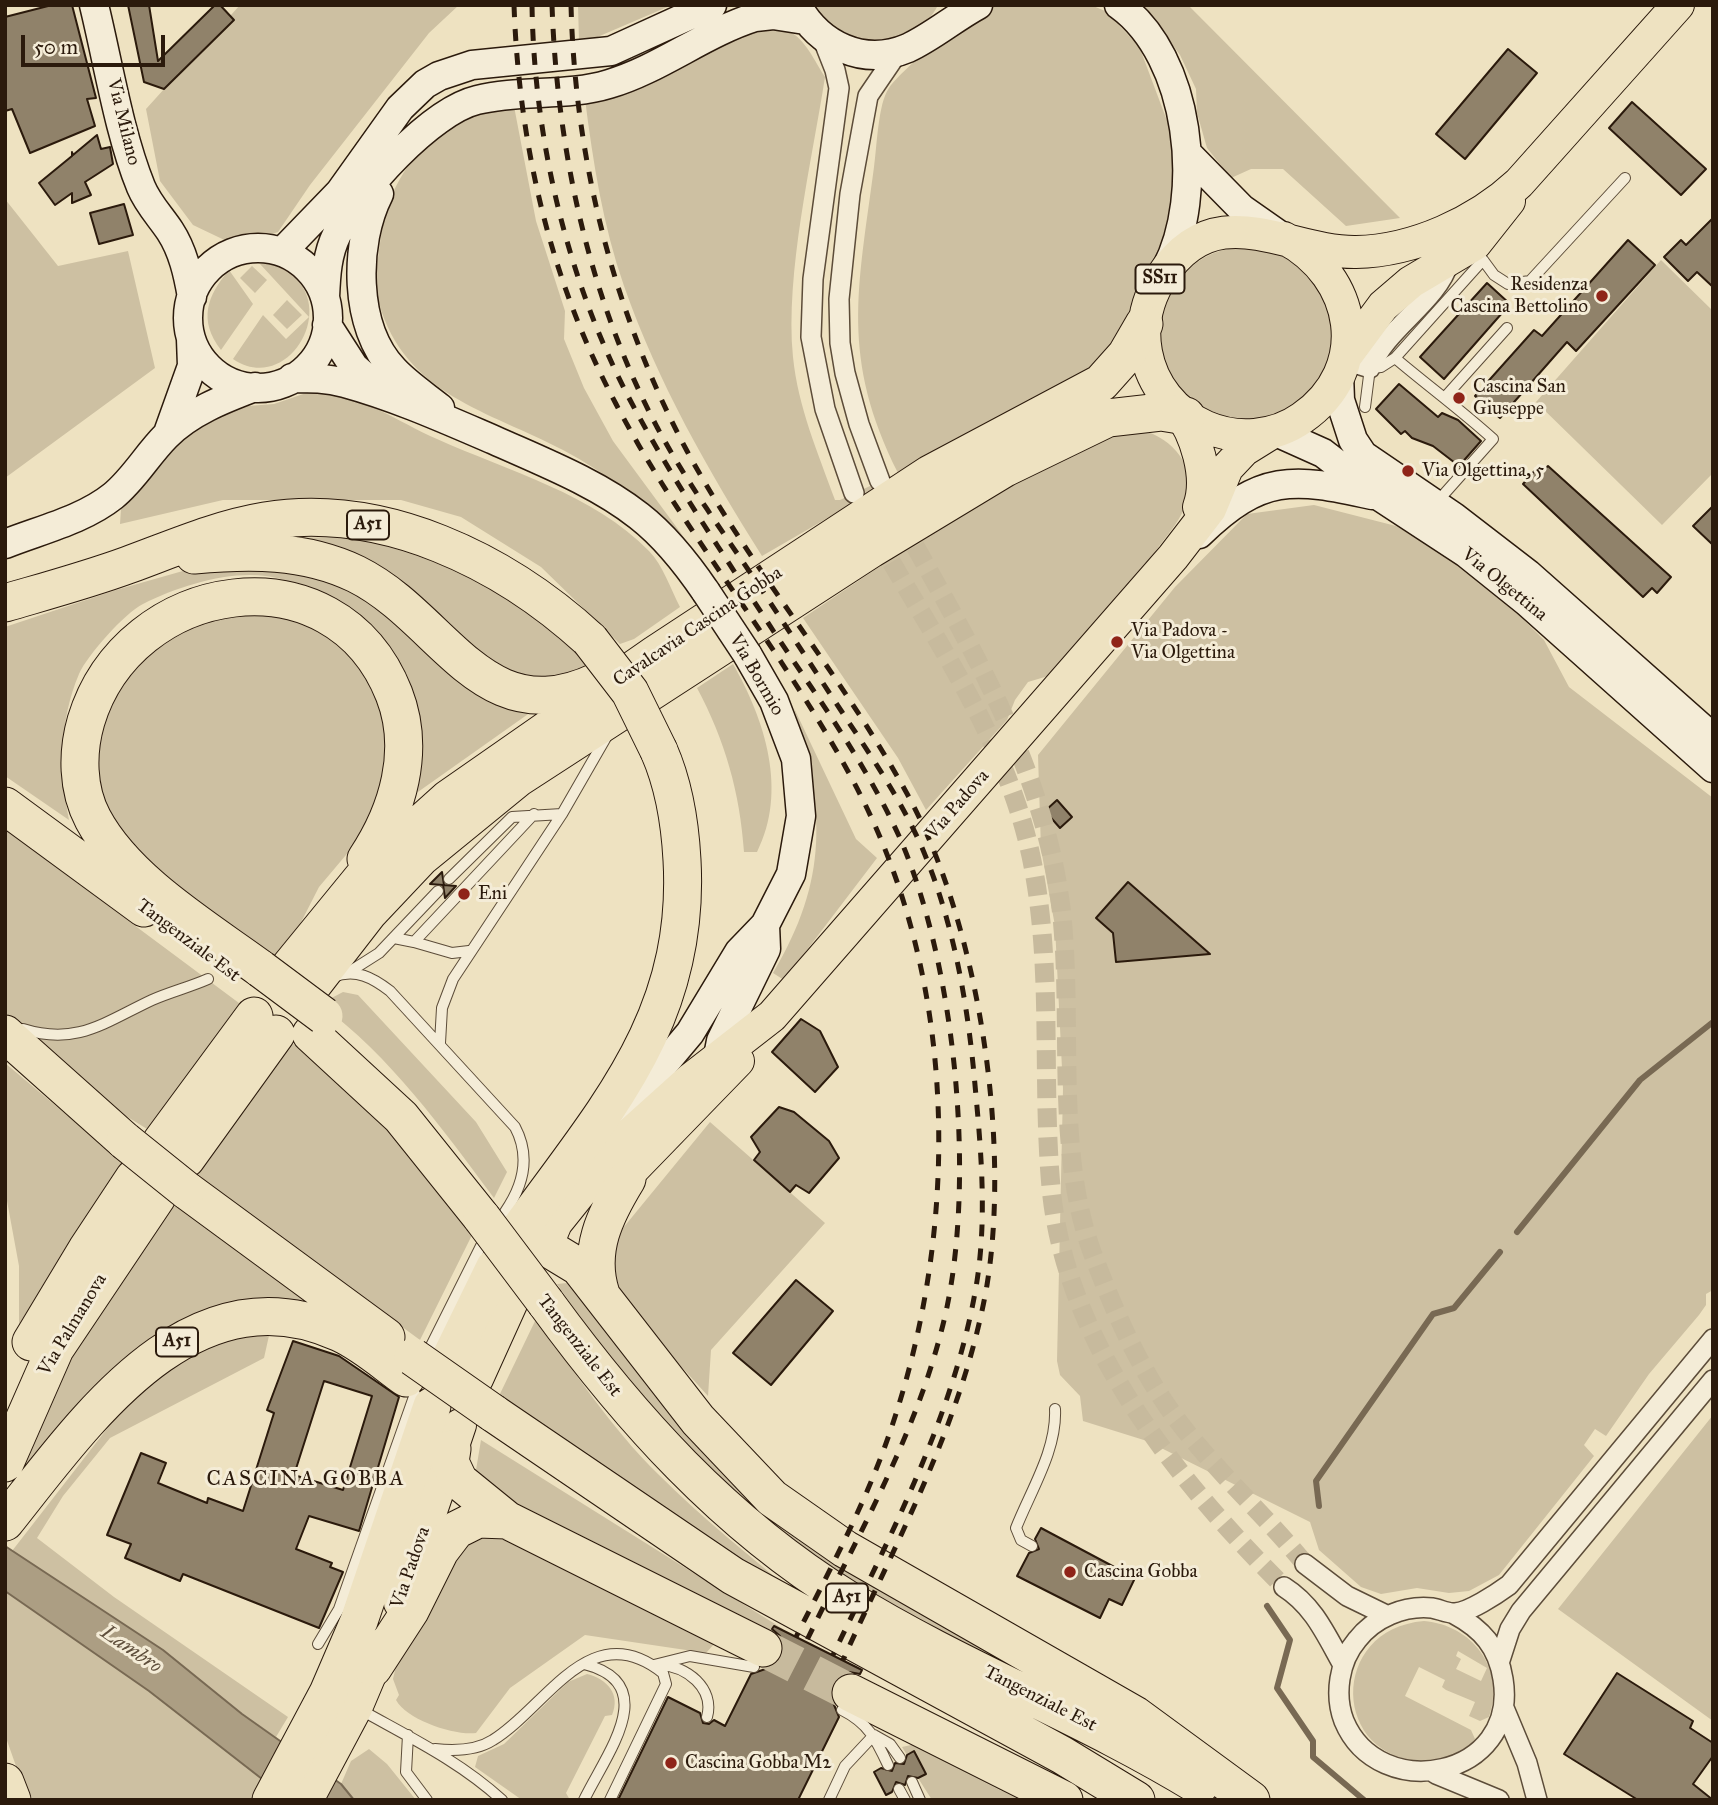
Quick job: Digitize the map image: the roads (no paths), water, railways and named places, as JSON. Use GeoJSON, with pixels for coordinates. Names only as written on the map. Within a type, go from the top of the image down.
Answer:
{"type":"FeatureCollection","features":[{"type":"Feature","properties":{"kind":"highway","name":"Cavalcavia Cascina Gobba"},"geometry":{"type":"LineString","coordinates":[[283,1003],[309,940],[368,871],[448,799],[656,654],[930,474],[1101,383],[1126,355],[1144,324]]}},
{"type":"Feature","properties":{"kind":"highway","name":"Cavalcavia Cascina Gobba"},"geometry":{"type":"LineString","coordinates":[[283,1003],[419,858],[518,778],[902,529],[1017,461],[1108,418],[1161,412],[1181,413]]}},
{"type":"Feature","properties":{"kind":"highway","name":"A51"},"geometry":{"type":"LineString","coordinates":[[5,603],[123,567],[233,528],[266,521],[320,519],[407,533],[448,546],[493,568],[541,598],[590,640],[629,692],[659,751],[675,802],[683,885],[676,949],[662,1004],[642,1052],[514,1253]]}},
{"type":"Feature","properties":{"kind":"highway"},"geometry":{"type":"LineString","coordinates":[[123,567],[233,552],[290,554],[335,565],[389,594],[484,680],[526,695],[576,692],[656,654]]}},
{"type":"Feature","properties":{"kind":"highway"},"geometry":{"type":"LineString","coordinates":[[283,1003],[125,864],[92,817],[81,780],[84,728],[95,696],[112,666],[147,631],[181,612],[208,602],[239,597],[276,597],[325,614],[346,628],[370,652],[400,708],[403,727],[401,782],[388,819],[372,850],[309,940]]}},
{"type":"Feature","properties":{"kind":"highway","name":"Tangenziale Est"},"geometry":{"type":"LineString","coordinates":[[5,806],[283,1003],[371,1086],[417,1135],[514,1253],[599,1375],[663,1448],[730,1512],[787,1558],[849,1600],[915,1637],[1110,1734],[1220,1800]]}},
{"type":"Feature","properties":{"kind":"highway","name":"Via Palmanova"},"geometry":{"type":"LineString","coordinates":[[5,1401],[32,1339],[58,1295],[283,1003]]}},
{"type":"Feature","properties":{"kind":"highway","name":"Tangenziale Est"},"geometry":{"type":"LineString","coordinates":[[14,1031],[158,1168],[447,1394],[554,1457],[733,1576],[1051,1748],[1136,1800]]}},
{"type":"Feature","properties":{"kind":"highway","name":"Via Palmanova"},"geometry":{"type":"LineString","coordinates":[[5,1463],[55,1349],[158,1168]]}},
{"type":"Feature","properties":{"kind":"highway"},"geometry":{"type":"LineString","coordinates":[[601,1294],[595,1272],[596,1247],[611,1206],[627,1179]]}},
{"type":"Feature","properties":{"kind":"highway"},"geometry":{"type":"LineString","coordinates":[[271,1800],[320,1742],[340,1668],[447,1394],[514,1253],[579,1267],[709,1434],[777,1502],[863,1560],[1135,1715],[1251,1800]]}},
{"type":"Feature","properties":{"kind":"highway","name":"A51"},"geometry":{"type":"LineString","coordinates":[[5,1522],[129,1379],[169,1346],[199,1330],[251,1317],[313,1323],[352,1339],[447,1394]]}},
{"type":"Feature","properties":{"kind":"highway"},"geometry":{"type":"LineString","coordinates":[[447,1394],[450,1462],[459,1481],[507,1520],[759,1657]]}},
{"type":"Feature","properties":{"kind":"highway"},"geometry":{"type":"LineString","coordinates":[[373,1668],[456,1530],[478,1519],[507,1520]]}},
{"type":"Feature","properties":{"kind":"highway"},"geometry":{"type":"LineString","coordinates":[[847,1701],[1064,1800]]}},
{"type":"Feature","properties":{"kind":"highway"},"geometry":{"type":"LineString","coordinates":[[5,1782],[12,1800]]}},
{"type":"Feature","properties":{"kind":"main road","name":"Via Milano"},"geometry":{"type":"LineString","coordinates":[[94,5],[135,172],[148,201],[170,231],[188,271],[192,297]]}},
{"type":"Feature","properties":{"kind":"main road"},"geometry":{"type":"LineString","coordinates":[[282,252],[340,192],[396,114],[432,80],[454,69],[472,65],[611,51],[712,5]]}},
{"type":"Feature","properties":{"kind":"main road"},"geometry":{"type":"LineString","coordinates":[[929,34],[950,5]]}},
{"type":"Feature","properties":{"kind":"main road"},"geometry":{"type":"LineString","coordinates":[[191,338],[212,370],[236,384],[270,386],[292,378],[316,356],[327,325],[327,262],[338,233],[374,181],[411,144],[439,118],[476,100],[611,84],[746,20],[773,15],[808,21],[853,53],[877,55],[898,52],[978,5]]}},
{"type":"Feature","properties":{"kind":"main road"},"geometry":{"type":"LineString","coordinates":[[1119,5],[1143,26],[1161,54],[1181,117],[1188,154],[1186,204],[1180,240],[1165,271]]}},
{"type":"Feature","properties":{"kind":"main road","name":"SS11"},"geometry":{"type":"LineString","coordinates":[[1535,166],[1468,255],[1410,282],[1382,306],[1356,340],[1351,367],[1318,406],[1297,421],[1274,431],[1234,435],[1209,428],[1181,413],[1160,388],[1148,364],[1144,324],[1151,296],[1165,271],[1186,251],[1212,237],[1241,231],[1284,238],[1317,248],[1356,252],[1411,243],[1455,225],[1515,187],[1678,5]]}},
{"type":"Feature","properties":{"kind":"main road"},"geometry":{"type":"LineString","coordinates":[[411,144],[388,176],[363,233],[360,262],[369,322],[392,369],[467,429]]}},
{"type":"Feature","properties":{"kind":"main road"},"geometry":{"type":"LineString","coordinates":[[1188,154],[1242,209],[1284,238]]}},
{"type":"Feature","properties":{"kind":"main road","name":"Via Milano"},"geometry":{"type":"LineString","coordinates":[[170,231],[198,248],[236,251]]}},
{"type":"Feature","properties":{"kind":"main road","name":"SS11"},"geometry":{"type":"LineString","coordinates":[[1284,238],[1318,261],[1341,295],[1348,327],[1351,367]]}},
{"type":"Feature","properties":{"kind":"main road"},"geometry":{"type":"LineString","coordinates":[[5,544],[104,503],[138,472],[166,436],[180,406],[192,366],[188,318],[192,297],[209,268],[236,251],[259,248],[282,252],[311,272],[325,297]]}},
{"type":"Feature","properties":{"kind":"main road","name":"Via Bormio"},"geometry":{"type":"LineString","coordinates":[[327,325],[354,367],[388,397]]}},
{"type":"Feature","properties":{"kind":"main road","name":"Via Olgettina"},"geometry":{"type":"LineString","coordinates":[[1351,367],[1340,400],[1359,451],[1380,469],[1435,504],[1528,574],[1713,738]]}},
{"type":"Feature","properties":{"kind":"main road","name":"Via Bormio"},"geometry":{"type":"LineString","coordinates":[[292,378],[320,378],[388,397],[569,474],[630,509],[666,540],[706,592],[747,654],[788,733],[796,759],[801,799],[790,874],[765,925],[739,952],[690,1033],[664,1065],[621,1142]]}},
{"type":"Feature","properties":{"kind":"main road"},"geometry":{"type":"LineString","coordinates":[[166,436],[211,405],[255,387]]}},
{"type":"Feature","properties":{"kind":"main road","name":"Via Padova"},"geometry":{"type":"LineString","coordinates":[[1180,547],[1201,502],[1203,478],[1195,445],[1181,413]]}},
{"type":"Feature","properties":{"kind":"main road","name":"Via Olgettina"},"geometry":{"type":"LineString","coordinates":[[1274,431],[1323,453],[1382,497],[1454,544],[1511,589],[1713,768]]}},
{"type":"Feature","properties":{"kind":"main road","name":"Via Padova"},"geometry":{"type":"LineString","coordinates":[[514,1253],[556,1223],[621,1142],[706,1076],[767,1021],[1180,547],[1210,509],[1227,468],[1244,450],[1274,431]]}},
{"type":"Feature","properties":{"kind":"main road"},"geometry":{"type":"LineString","coordinates":[[1180,547],[1228,508],[1270,486],[1313,483],[1382,497]]}},
{"type":"Feature","properties":{"kind":"main road","name":"Via Bormio"},"geometry":{"type":"LineString","coordinates":[[706,1076],[735,1008],[766,949],[765,925]]}},
{"type":"Feature","properties":{"kind":"main road"},"geometry":{"type":"LineString","coordinates":[[690,1033],[685,1062],[706,1076]]}},
{"type":"Feature","properties":{"kind":"main road","name":"Via Padova"},"geometry":{"type":"LineString","coordinates":[[514,1253],[627,1179],[706,1076]]}},
{"type":"Feature","properties":{"kind":"main road","name":"Via Padova"},"geometry":{"type":"LineString","coordinates":[[306,1800],[320,1742],[356,1708],[398,1607],[447,1394]]}},
{"type":"Feature","properties":{"kind":"street"},"geometry":{"type":"LineString","coordinates":[[808,21],[835,70],[839,88],[813,279],[811,337],[825,409],[854,493]]}},
{"type":"Feature","properties":{"kind":"street"},"geometry":{"type":"LineString","coordinates":[[880,481],[859,424],[845,373],[839,335],[839,299],[849,202],[868,96],[898,52]]}},
{"type":"Feature","properties":{"kind":"street"},"geometry":{"type":"LineString","coordinates":[[1454,1614],[1495,1595],[1509,1585],[1713,1339]]}},
{"type":"Feature","properties":{"kind":"street"},"geometry":{"type":"LineString","coordinates":[[1537,1800],[1504,1708],[1500,1660],[1510,1629],[1521,1611],[1713,1380]]}},
{"type":"Feature","properties":{"kind":"street"},"geometry":{"type":"LineString","coordinates":[[1306,1564],[1347,1596],[1386,1615]]}},
{"type":"Feature","properties":{"kind":"street"},"geometry":{"type":"LineString","coordinates":[[1284,1587],[1313,1612],[1343,1665]]}},
{"type":"Feature","properties":{"kind":"street"},"geometry":{"type":"LineString","coordinates":[[1500,1660],[1490,1642],[1474,1625],[1454,1614],[1432,1608],[1414,1608],[1386,1615],[1356,1640],[1343,1665],[1339,1680],[1341,1710],[1356,1743],[1386,1767],[1419,1775],[1436,1774],[1465,1764],[1479,1753],[1498,1728],[1504,1708]]}},
{"type":"Feature","properties":{"kind":"street"},"geometry":{"type":"LineString","coordinates":[[1436,1774],[1499,1800]]}},
{"type":"Feature","properties":{"kind":"lane"},"geometry":{"type":"LineString","coordinates":[[1365,407],[1351,367],[1381,367],[1395,358],[1468,255],[1508,284],[1530,281],[1548,265],[1625,178]]}},
{"type":"Feature","properties":{"kind":"lane"},"geometry":{"type":"LineString","coordinates":[[1446,396],[1507,328]]}},
{"type":"Feature","properties":{"kind":"lane"},"geometry":{"type":"LineString","coordinates":[[1395,358],[1431,390],[1446,396],[1493,439],[1435,504]]}},
{"type":"Feature","properties":{"kind":"lane"},"geometry":{"type":"LineString","coordinates":[[440,1043],[444,999],[469,951],[562,814],[620,713]]}},
{"type":"Feature","properties":{"kind":"lane"},"geometry":{"type":"LineString","coordinates":[[449,880],[506,822],[520,814],[562,814]]}},
{"type":"Feature","properties":{"kind":"lane"},"geometry":{"type":"LineString","coordinates":[[414,942],[534,814]]}},
{"type":"Feature","properties":{"kind":"lane"},"geometry":{"type":"LineString","coordinates":[[283,1003],[371,959],[438,891]]}},
{"type":"Feature","properties":{"kind":"lane"},"geometry":{"type":"LineString","coordinates":[[394,937],[452,953],[469,951]]}},
{"type":"Feature","properties":{"kind":"lane"},"geometry":{"type":"LineString","coordinates":[[348,972],[366,976],[390,992],[440,1043],[519,1133],[524,1156],[523,1182],[514,1253]]}},
{"type":"Feature","properties":{"kind":"lane"},"geometry":{"type":"LineString","coordinates":[[14,1031],[54,1036],[100,1028],[161,996],[208,979]]}},
{"type":"Feature","properties":{"kind":"lane"},"geometry":{"type":"LineString","coordinates":[[318,1644],[339,1609],[447,1394]]}},
{"type":"Feature","properties":{"kind":"lane"},"geometry":{"type":"LineString","coordinates":[[1032,1546],[1021,1540],[1016,1528],[1044,1461],[1055,1424],[1055,1409]]}},
{"type":"Feature","properties":{"kind":"lane"},"geometry":{"type":"LineString","coordinates":[[435,1749],[466,1749],[493,1740],[560,1679],[583,1664],[607,1655],[624,1654],[654,1665],[678,1668],[696,1681],[708,1702],[707,1717]]}},
{"type":"Feature","properties":{"kind":"lane"},"geometry":{"type":"LineString","coordinates":[[654,1665],[690,1656],[759,1657]]}},
{"type":"Feature","properties":{"kind":"lane"},"geometry":{"type":"LineString","coordinates":[[583,1664],[618,1683],[623,1689],[627,1707],[584,1800]]}},
{"type":"Feature","properties":{"kind":"lane"},"geometry":{"type":"LineString","coordinates":[[610,1800],[664,1689],[666,1678],[654,1665]]}},
{"type":"Feature","properties":{"kind":"lane"},"geometry":{"type":"LineString","coordinates":[[847,1701],[874,1735],[888,1765]]}},
{"type":"Feature","properties":{"kind":"lane"},"geometry":{"type":"LineString","coordinates":[[356,1708],[435,1749],[466,1769],[502,1800]]}},
{"type":"Feature","properties":{"kind":"lane"},"geometry":{"type":"LineString","coordinates":[[408,1735],[406,1772],[427,1800]]}},
{"type":"Feature","properties":{"kind":"lane"},"geometry":{"type":"LineString","coordinates":[[874,1735],[890,1744],[900,1758]]}},
{"type":"Feature","properties":{"kind":"lane"},"geometry":{"type":"LineString","coordinates":[[829,1800],[845,1766],[874,1735]]}},
{"type":"Feature","properties":{"kind":"lane"},"geometry":{"type":"LineString","coordinates":[[912,1782],[920,1800]]}},
{"type":"Feature","properties":{"kind":"lane"},"geometry":{"type":"LineString","coordinates":[[899,1788],[905,1800]]}},
{"type":"Feature","properties":{"kind":"water","name":"Lambro"},"geometry":{"type":"Polygon","coordinates":[[[5,1546],[163,1650],[242,1714],[341,1784],[354,1800],[289,1800],[149,1691],[5,1591],[5,1546]]]}},
{"type":"Feature","properties":{"kind":"waterway"},"geometry":{"type":"LineString","coordinates":[[1517,1232],[1640,1080],[1713,1022]]}},
{"type":"Feature","properties":{"kind":"waterway"},"geometry":{"type":"LineString","coordinates":[[1319,1506],[1316,1481],[1433,1314],[1454,1308],[1500,1252]]}},
{"type":"Feature","properties":{"kind":"waterway"},"geometry":{"type":"LineString","coordinates":[[1267,1606],[1290,1640],[1277,1688],[1313,1741],[1313,1757],[1364,1800]]}},
{"type":"Feature","properties":{"kind":"tunnel"},"geometry":{"type":"LineString","coordinates":[[901,521],[953,614],[1000,707],[1021,755],[1052,855],[1065,951],[1067,1083],[1073,1170],[1080,1212],[1100,1274],[1129,1340],[1164,1402],[1209,1458],[1305,1564]]}},
{"type":"Feature","properties":{"kind":"tunnel"},"geometry":{"type":"LineString","coordinates":[[877,537],[945,652],[987,731],[1020,813],[1031,856],[1042,938],[1051,1187],[1061,1245],[1078,1300],[1103,1354],[1167,1455],[1204,1501],[1284,1587]]}},
{"type":"Feature","properties":{"kind":"tunnel"},"geometry":{"type":"LineString","coordinates":[[763,1648],[851,1693]]}},
{"type":"Feature","properties":{"kind":"railway"},"geometry":{"type":"LineString","coordinates":[[514,5],[517,57],[531,160],[556,260],[573,309],[616,404],[643,452],[794,682],[851,777],[886,853],[912,932],[929,1014],[938,1098],[938,1183],[930,1267],[914,1349],[891,1429],[871,1482],[796,1637]]}},
{"type":"Feature","properties":{"kind":"railway"},"geometry":{"type":"LineString","coordinates":[[532,5],[539,106],[547,157],[572,257],[607,352],[629,398],[681,488],[841,732],[886,809],[918,887],[934,944],[946,1005],[959,1132],[955,1253],[947,1307],[936,1351],[905,1437],[806,1642]]}},
{"type":"Feature","properties":{"kind":"railway"},"geometry":{"type":"LineString","coordinates":[[552,5],[555,59],[569,168],[595,275],[633,378],[687,479],[864,745],[906,814],[934,878],[964,995],[981,1158],[982,1232],[977,1281],[954,1378],[937,1426],[898,1519],[833,1655]]}},
{"type":"Feature","properties":{"kind":"railway"},"geometry":{"type":"LineString","coordinates":[[571,5],[574,63],[590,179],[619,291],[639,345],[661,399],[712,495],[853,704],[905,790],[930,843],[952,902],[969,965],[982,1031],[991,1098],[995,1164],[993,1227],[987,1285],[963,1383],[946,1430],[907,1523],[843,1660]]}},
{"type":"Feature","properties":{"kind":"place","name":"Residenza Cascina Bettolino"},"geometry":{"type":"Point","coordinates":[1602,296]}},
{"type":"Feature","properties":{"kind":"place","name":"Cascina San Giuseppe"},"geometry":{"type":"Point","coordinates":[1459,398]}},
{"type":"Feature","properties":{"kind":"place","name":"Via Olgettina, 5"},"geometry":{"type":"Point","coordinates":[1408,471]}},
{"type":"Feature","properties":{"kind":"place","name":"Via Padova - Via Olgettina"},"geometry":{"type":"Point","coordinates":[1117,642]}},
{"type":"Feature","properties":{"kind":"place","name":"Eni"},"geometry":{"type":"Point","coordinates":[464,894]}},
{"type":"Feature","properties":{"kind":"place","name":"Cascina Gobba"},"geometry":{"type":"Point","coordinates":[1070,1572]}},
{"type":"Feature","properties":{"kind":"place","name":"Cascina Gobba M2"},"geometry":{"type":"Point","coordinates":[671,1763]}},
{"type":"Feature","properties":{"kind":"district","name":"CASCINA GOBBA"},"geometry":{"type":"Point","coordinates":[306,1480]}}]}
